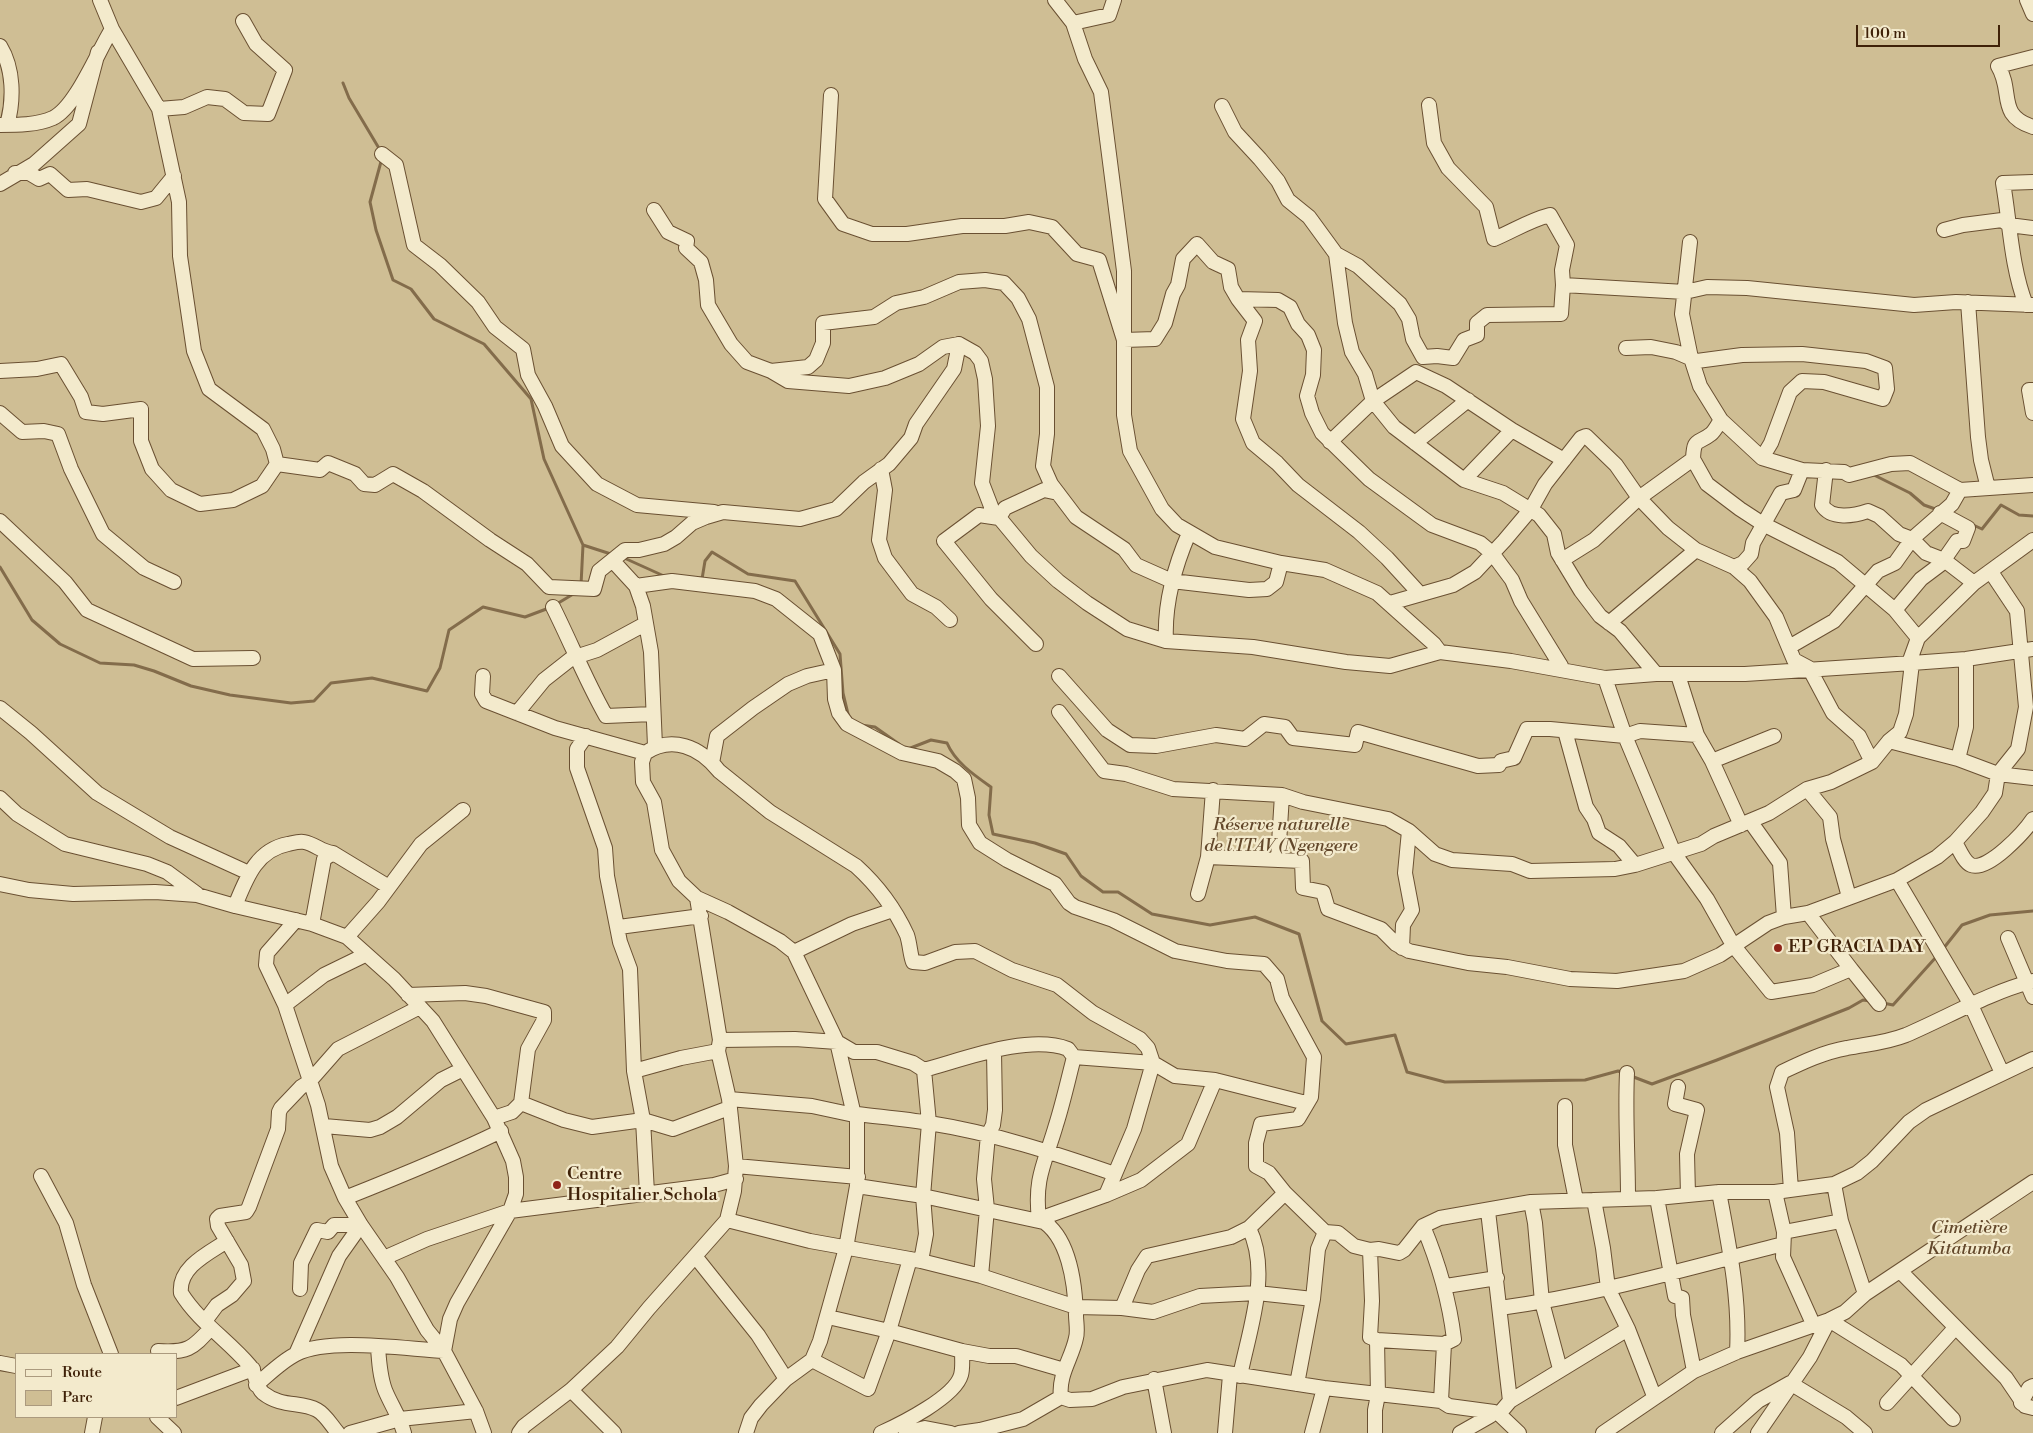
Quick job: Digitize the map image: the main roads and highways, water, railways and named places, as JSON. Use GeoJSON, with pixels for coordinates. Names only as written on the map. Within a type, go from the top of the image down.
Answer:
{"type":"FeatureCollection","features":[{"type":"Feature","properties":{"kind":"waterway"},"geometry":{"type":"LineString","coordinates":[[343,83],[349,98],[380,150]]}},
{"type":"Feature","properties":{"kind":"waterway"},"geometry":{"type":"LineString","coordinates":[[382,158],[370,202],[376,230],[393,280],[411,289],[434,319],[484,344],[531,399],[544,459],[583,545],[581,585]]}},
{"type":"Feature","properties":{"kind":"waterway"},"geometry":{"type":"LineString","coordinates":[[1872,474],[1910,493],[1924,505],[1938,510]]}},
{"type":"Feature","properties":{"kind":"waterway"},"geometry":{"type":"LineString","coordinates":[[1971,524],[1982,529],[2001,505],[2019,515],[2033,516]]}},
{"type":"Feature","properties":{"kind":"waterway"},"geometry":{"type":"LineString","coordinates":[[583,545],[614,555]]}},
{"type":"Feature","properties":{"kind":"waterway"},"geometry":{"type":"LineString","coordinates":[[700,578],[702,579],[705,561],[712,552],[748,574],[795,581],[840,654],[843,693],[849,718]]}},
{"type":"Feature","properties":{"kind":"waterway"},"geometry":{"type":"LineString","coordinates":[[622,557],[664,576]]}},
{"type":"Feature","properties":{"kind":"waterway"},"geometry":{"type":"LineString","coordinates":[[0,567],[32,620],[60,644],[100,663],[134,665],[191,686],[230,695],[291,703],[314,701],[331,683],[372,678],[427,691],[440,668],[449,630],[483,607],[525,617],[549,608]]}},
{"type":"Feature","properties":{"kind":"waterway"},"geometry":{"type":"LineString","coordinates":[[555,605],[575,593]]}},
{"type":"Feature","properties":{"kind":"waterway"},"geometry":{"type":"LineString","coordinates":[[861,725],[875,727],[899,744]]}},
{"type":"Feature","properties":{"kind":"waterway"},"geometry":{"type":"LineString","coordinates":[[908,749],[931,740],[947,743],[960,762],[991,787],[989,815],[993,834],[1035,843],[1066,854],[1081,876],[1103,892],[1118,892],[1152,914],[1210,925],[1255,917],[1299,934],[1322,1021],[1346,1044],[1395,1035],[1407,1072],[1445,1082],[1585,1080],[1618,1071],[1623,1073]]}},
{"type":"Feature","properties":{"kind":"waterway"},"geometry":{"type":"LineString","coordinates":[[1943,949],[1962,925],[1990,915],[2033,911]]}},
{"type":"Feature","properties":{"kind":"waterway"},"geometry":{"type":"LineString","coordinates":[[1883,1003],[1893,1005],[1937,956]]}},
{"type":"Feature","properties":{"kind":"waterway"},"geometry":{"type":"LineString","coordinates":[[1631,1076],[1652,1084],[1849,1008],[1863,1000],[1870,1001]]}},
{"type":"Feature","properties":{"kind":"place","name":"EP GRACIA DAY"},"geometry":{"type":"Point","coordinates":[1778,948]}},
{"type":"Feature","properties":{"kind":"place","name":"Centre Hospitalier Schola"},"geometry":{"type":"Point","coordinates":[557,1185]}},
{"type":"Feature","properties":{"kind":"park label","name":"Réserve naturelle de l'ITAV (Ngengere"},"geometry":{"type":"Point","coordinates":[1281,836]}},
{"type":"Feature","properties":{"kind":"park label","name":"Cimetière Kitatumba"},"geometry":{"type":"Point","coordinates":[1969,1239]}}]}
